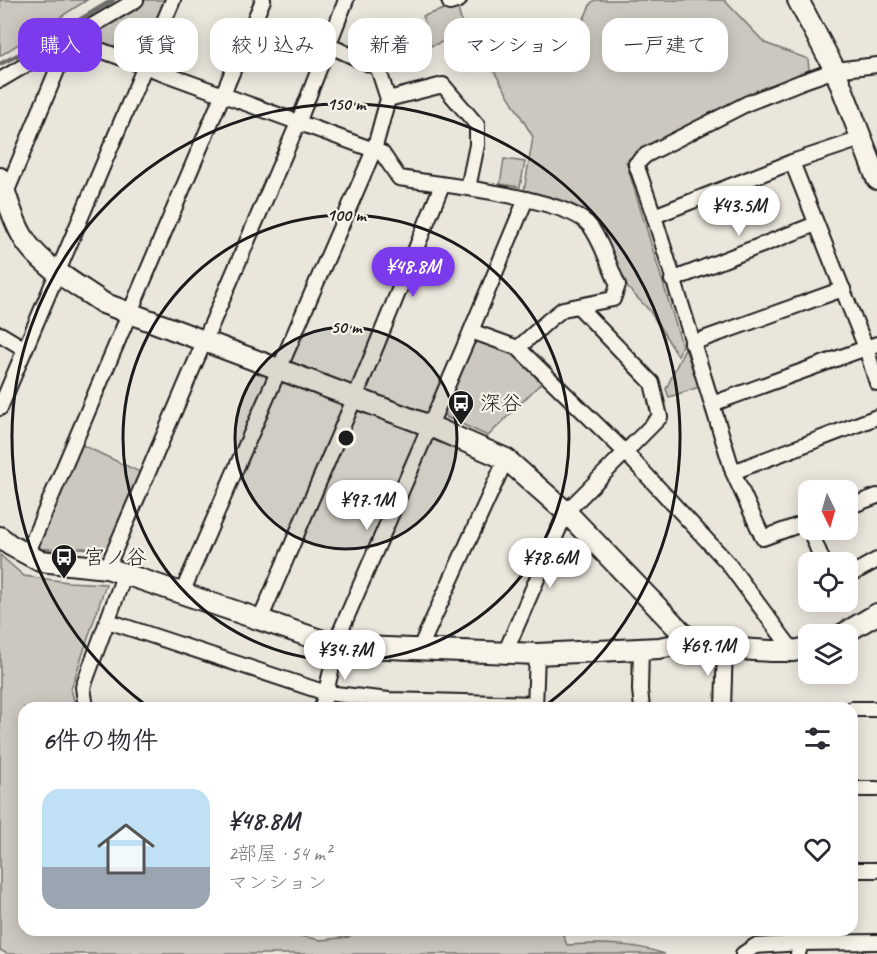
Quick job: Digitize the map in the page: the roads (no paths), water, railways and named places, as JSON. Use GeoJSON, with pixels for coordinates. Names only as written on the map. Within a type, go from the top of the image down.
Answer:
{"type":"FeatureCollection","features":[{"type":"Feature","properties":{"kind":"street"},"geometry":{"type":"LineString","coordinates":[[102,20],[136,0]]}},
{"type":"Feature","properties":{"kind":"street"},"geometry":{"type":"LineString","coordinates":[[165,18],[173,0]]}},
{"type":"Feature","properties":{"kind":"street"},"geometry":{"type":"LineString","coordinates":[[27,554],[263,0]]}},
{"type":"Feature","properties":{"kind":"street"},"geometry":{"type":"LineString","coordinates":[[336,25],[346,0]]}},
{"type":"Feature","properties":{"kind":"street"},"geometry":{"type":"LineString","coordinates":[[449,0],[450,3],[459,0]]}},
{"type":"Feature","properties":{"kind":"street"},"geometry":{"type":"LineString","coordinates":[[798,0],[835,70],[877,179]]}},
{"type":"Feature","properties":{"kind":"street"},"geometry":{"type":"LineString","coordinates":[[182,593],[374,150],[388,99],[378,68],[336,49]]}},
{"type":"Feature","properties":{"kind":"street"},"geometry":{"type":"LineString","coordinates":[[798,528],[763,538],[733,472],[636,164],[646,155],[748,103],[835,70],[877,65]]}},
{"type":"Feature","properties":{"kind":"street"},"geometry":{"type":"LineString","coordinates":[[0,80],[18,69]]}},
{"type":"Feature","properties":{"kind":"street"},"geometry":{"type":"LineString","coordinates":[[55,72],[2,189],[22,236],[36,253],[57,271],[103,303],[430,426],[506,459],[566,512],[691,642]]}},
{"type":"Feature","properties":{"kind":"street"},"geometry":{"type":"LineString","coordinates":[[0,408],[141,72]]}},
{"type":"Feature","properties":{"kind":"street"},"geometry":{"type":"LineString","coordinates":[[160,72],[382,153],[399,178],[492,191],[576,214],[591,226],[618,285],[613,299],[563,309],[518,348]]}},
{"type":"Feature","properties":{"kind":"street"},"geometry":{"type":"LineString","coordinates":[[86,702],[83,687],[108,621],[116,571],[205,342],[318,72]]}},
{"type":"Feature","properties":{"kind":"street"},"geometry":{"type":"LineString","coordinates":[[388,99],[443,85],[477,125],[477,145],[468,188]]}},
{"type":"Feature","properties":{"kind":"street"},"geometry":{"type":"LineString","coordinates":[[654,216],[792,162],[861,139]]}},
{"type":"Feature","properties":{"kind":"street"},"geometry":{"type":"LineString","coordinates":[[792,162],[843,289],[872,346],[877,383]]}},
{"type":"Feature","properties":{"kind":"street"},"geometry":{"type":"LineString","coordinates":[[260,620],[355,398],[442,185]]}},
{"type":"Feature","properties":{"kind":"street"},"geometry":{"type":"LineString","coordinates":[[324,702],[341,630],[526,200]]}},
{"type":"Feature","properties":{"kind":"street"},"geometry":{"type":"LineString","coordinates":[[672,280],[816,224]]}},
{"type":"Feature","properties":{"kind":"street"},"geometry":{"type":"LineString","coordinates":[[692,343],[843,289]]}},
{"type":"Feature","properties":{"kind":"street"},"geometry":{"type":"LineString","coordinates":[[506,653],[566,512],[660,417],[652,383],[579,307]]}},
{"type":"Feature","properties":{"kind":"street"},"geometry":{"type":"LineString","coordinates":[[471,331],[518,348],[625,452],[727,562],[798,646]]}},
{"type":"Feature","properties":{"kind":"street"},"geometry":{"type":"LineString","coordinates":[[0,334],[25,349]]}},
{"type":"Feature","properties":{"kind":"street"},"geometry":{"type":"LineString","coordinates":[[712,404],[872,346]]}},
{"type":"Feature","properties":{"kind":"street"},"geometry":{"type":"LineString","coordinates":[[733,472],[877,417]]}},
{"type":"Feature","properties":{"kind":"street"},"geometry":{"type":"LineString","coordinates":[[419,650],[506,459]]}},
{"type":"Feature","properties":{"kind":"street"},"geometry":{"type":"LineString","coordinates":[[858,503],[877,496]]}},
{"type":"Feature","properties":{"kind":"street"},"geometry":{"type":"LineString","coordinates":[[0,537],[40,561],[116,571],[338,646],[537,654],[659,648],[691,642],[725,647],[798,650]]}},
{"type":"Feature","properties":{"kind":"street"},"geometry":{"type":"LineString","coordinates":[[858,570],[877,560]]}},
{"type":"Feature","properties":{"kind":"street"},"geometry":{"type":"LineString","coordinates":[[858,625],[877,614]]}},
{"type":"Feature","properties":{"kind":"street"},"geometry":{"type":"LineString","coordinates":[[108,621],[326,693],[389,700],[438,702]]}},
{"type":"Feature","properties":{"kind":"street"},"geometry":{"type":"LineString","coordinates":[[723,702],[725,647]]}},
{"type":"Feature","properties":{"kind":"street"},"geometry":{"type":"LineString","coordinates":[[641,649],[641,702]]}},
{"type":"Feature","properties":{"kind":"street"},"geometry":{"type":"LineString","coordinates":[[535,702],[537,654]]}},
{"type":"Feature","properties":{"kind":"street"},"geometry":{"type":"LineString","coordinates":[[858,709],[877,709]]}},
{"type":"Feature","properties":{"kind":"street"},"geometry":{"type":"LineString","coordinates":[[858,789],[877,789]]}},
{"type":"Feature","properties":{"kind":"street"},"geometry":{"type":"LineString","coordinates":[[858,870],[877,870]]}},
{"type":"Feature","properties":{"kind":"street"},"geometry":{"type":"LineString","coordinates":[[743,954],[755,946],[799,948],[877,942]]}},
{"type":"Feature","properties":{"kind":"waterway"},"geometry":{"type":"LineString","coordinates":[[0,64],[34,47],[113,0]]}},
{"type":"Feature","properties":{"kind":"place","name":"深谷"},"geometry":{"type":"Point","coordinates":[461,426]}},
{"type":"Feature","properties":{"kind":"place","name":"宮ノ谷"},"geometry":{"type":"Point","coordinates":[64,580]}}]}
